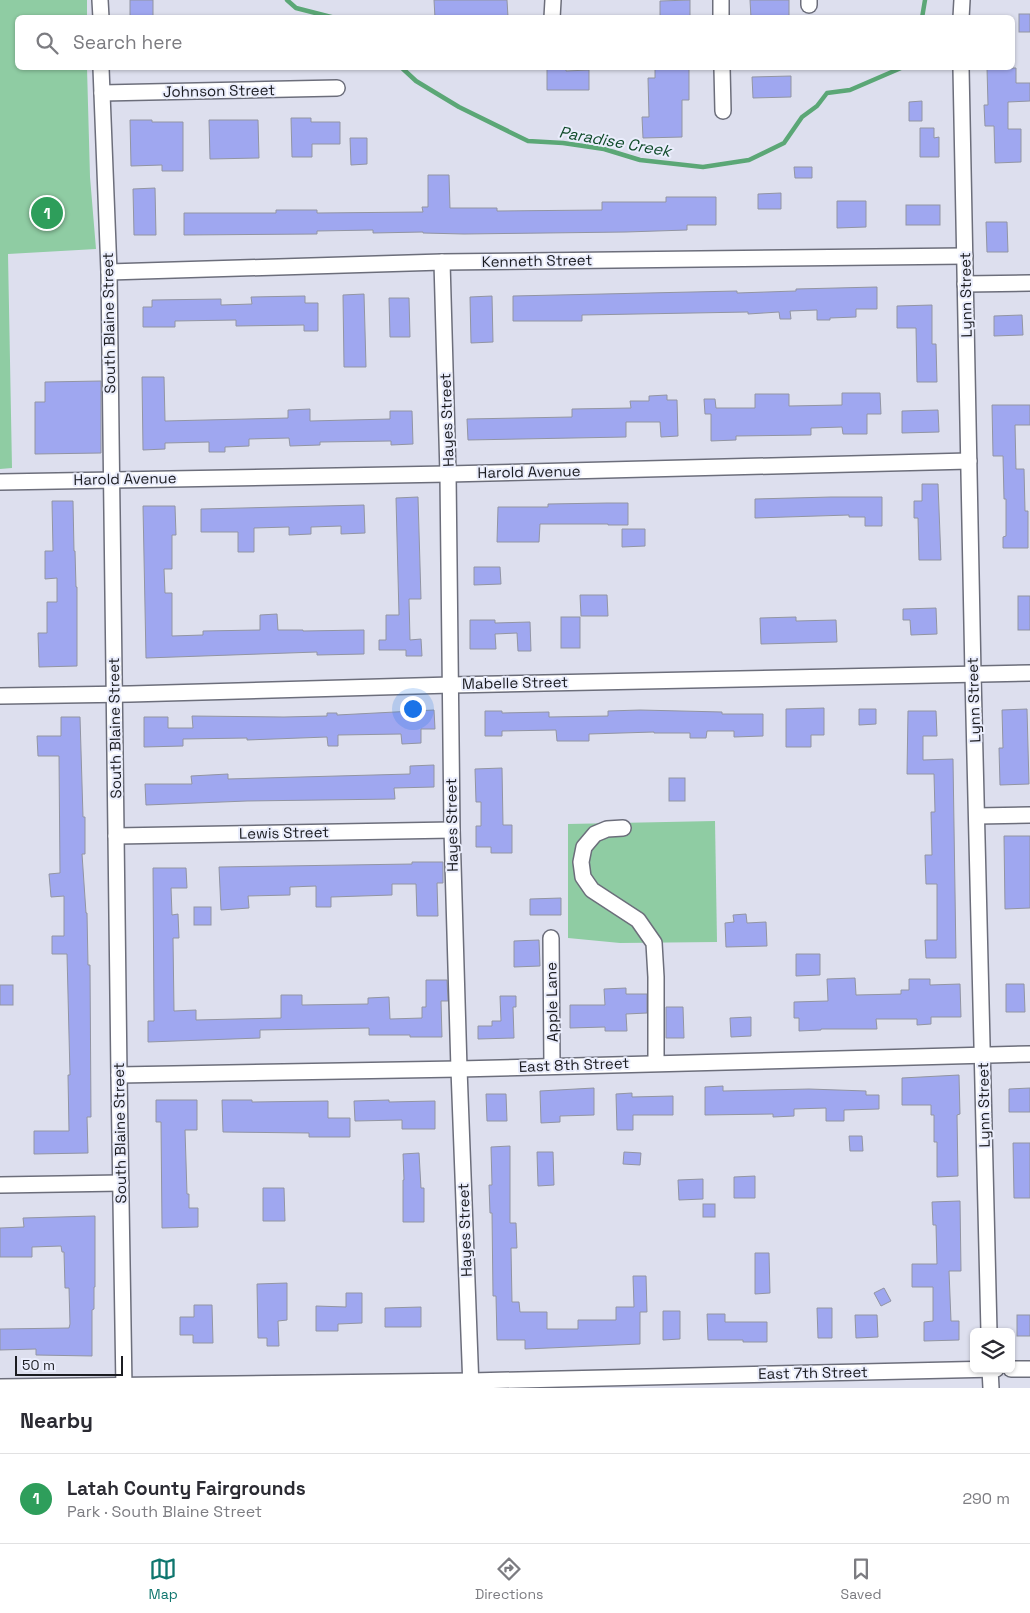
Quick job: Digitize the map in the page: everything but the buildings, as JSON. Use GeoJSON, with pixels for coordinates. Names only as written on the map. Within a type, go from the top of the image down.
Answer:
{"type":"FeatureCollection","features":[{"type":"Feature","properties":{"kind":"street"},"geometry":{"type":"LineString","coordinates":[[100,0],[100,15]]}},
{"type":"Feature","properties":{"kind":"street"},"geometry":{"type":"LineString","coordinates":[[552,15],[553,0]]}},
{"type":"Feature","properties":{"kind":"street"},"geometry":{"type":"LineString","coordinates":[[721,0],[721,15]]}},
{"type":"Feature","properties":{"kind":"street"},"geometry":{"type":"LineString","coordinates":[[961,15],[962,0]]}},
{"type":"Feature","properties":{"kind":"street","name":"South Blaine Street"},"geometry":{"type":"LineString","coordinates":[[101,70],[109,272],[124,1386]]}},
{"type":"Feature","properties":{"kind":"street"},"geometry":{"type":"LineString","coordinates":[[722,70],[722,111]]}},
{"type":"Feature","properties":{"kind":"street","name":"Lynn Street"},"geometry":{"type":"LineString","coordinates":[[961,70],[989,1328]]}},
{"type":"Feature","properties":{"kind":"street","name":"Johnson Street"},"geometry":{"type":"LineString","coordinates":[[102,93],[337,88]]}},
{"type":"Feature","properties":{"kind":"street","name":"Kenneth Street"},"geometry":{"type":"LineString","coordinates":[[109,272],[442,262],[965,256]]}},
{"type":"Feature","properties":{"kind":"street","name":"Hayes Street"},"geometry":{"type":"LineString","coordinates":[[442,262],[448,474],[452,830],[471,1385]]}},
{"type":"Feature","properties":{"kind":"street"},"geometry":{"type":"LineString","coordinates":[[965,284],[1030,283]]}},
{"type":"Feature","properties":{"kind":"street","name":"Harold Avenue"},"geometry":{"type":"LineString","coordinates":[[0,482],[448,474],[969,461]]}},
{"type":"Feature","properties":{"kind":"street","name":"Mabelle Street"},"geometry":{"type":"LineString","coordinates":[[0,696],[1030,673]]}},
{"type":"Feature","properties":{"kind":"street"},"geometry":{"type":"LineString","coordinates":[[977,816],[1030,814]]}},
{"type":"Feature","properties":{"kind":"street"},"geometry":{"type":"LineString","coordinates":[[623,828],[607,829],[595,834],[584,847],[581,862],[583,877],[592,890],[638,920],[654,943],[656,1063]]}},
{"type":"Feature","properties":{"kind":"street","name":"Lewis Street"},"geometry":{"type":"LineString","coordinates":[[116,836],[452,830]]}},
{"type":"Feature","properties":{"kind":"street","name":"Apple Lane"},"geometry":{"type":"LineString","coordinates":[[551,938],[552,1065]]}},
{"type":"Feature","properties":{"kind":"street","name":"East 8th Street"},"geometry":{"type":"LineString","coordinates":[[119,1075],[459,1069],[552,1065],[1030,1054]]}},
{"type":"Feature","properties":{"kind":"street"},"geometry":{"type":"LineString","coordinates":[[0,1185],[121,1183]]}},
{"type":"Feature","properties":{"kind":"street"},"geometry":{"type":"LineString","coordinates":[[1015,1369],[1030,1369]]}},
{"type":"Feature","properties":{"kind":"street","name":"East 7th Street"},"geometry":{"type":"LineString","coordinates":[[0,1387],[471,1385],[970,1370]]}},
{"type":"Feature","properties":{"kind":"street"},"geometry":{"type":"LineString","coordinates":[[990,1373],[991,1388]]}},
{"type":"Feature","properties":{"kind":"green space"},"geometry":{"type":"Polygon","coordinates":[[[0,0],[87,0],[87,15],[15,15],[15,70],[87,70],[90,177],[96,249],[8,254],[12,468],[0,469],[0,0]]]}},
{"type":"Feature","properties":{"kind":"green space"},"geometry":{"type":"Polygon","coordinates":[[[715,821],[717,942],[620,943],[568,938],[568,824],[715,821]]]}},
{"type":"Feature","properties":{"kind":"waterway","name":"Paradise Creek"},"geometry":{"type":"LineString","coordinates":[[287,0],[296,8],[323,15]]}},
{"type":"Feature","properties":{"kind":"waterway","name":"Paradise Creek"},"geometry":{"type":"LineString","coordinates":[[922,15],[925,0]]}},
{"type":"Feature","properties":{"kind":"waterway","name":"Paradise Creek"},"geometry":{"type":"LineString","coordinates":[[404,70],[416,81],[459,107],[528,141],[563,143],[604,149],[640,160],[703,167],[749,160],[784,143],[802,117],[817,106],[827,93],[850,90],[896,70]]}},
{"type":"Feature","properties":{"kind":"place","name":"Latah County Fairgrounds"},"geometry":{"type":"Point","coordinates":[47,213]}}]}
